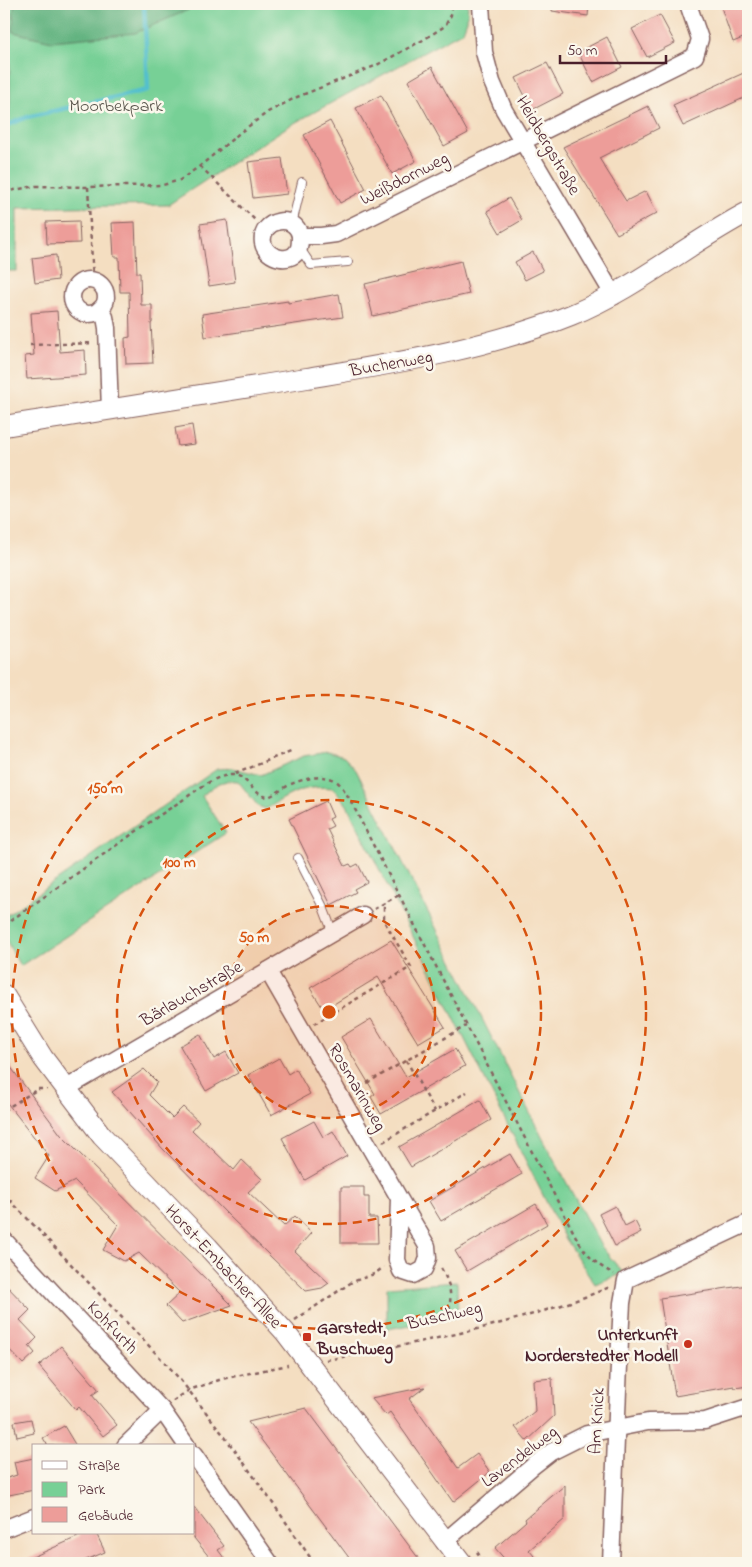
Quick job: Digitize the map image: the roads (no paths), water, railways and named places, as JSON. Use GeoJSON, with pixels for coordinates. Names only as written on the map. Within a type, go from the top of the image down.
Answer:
{"type":"FeatureCollection","features":[{"type":"Feature","properties":{"kind":"street","name":"Heidbergstraße"},"geometry":{"type":"LineString","coordinates":[[481,4],[484,52],[492,82],[504,110],[614,296]]}},
{"type":"Feature","properties":{"kind":"street","name":"Weißdornweg"},"geometry":{"type":"LineString","coordinates":[[297,236],[293,255],[286,258],[274,257],[268,253],[264,246],[263,236],[265,230],[274,222],[280,220],[297,236],[336,234],[695,56],[700,38],[688,4]]}},
{"type":"Feature","properties":{"kind":"street","name":"Buchenweg"},"geometry":{"type":"LineString","coordinates":[[4,426],[411,360],[514,335],[570,315],[614,296],[703,238],[748,212]]}},
{"type":"Feature","properties":{"kind":"street"},"geometry":{"type":"LineString","coordinates":[[92,280],[100,284],[105,290],[106,298],[104,306],[100,309],[90,314],[76,308],[73,292],[78,285],[84,281],[92,280]]}},
{"type":"Feature","properties":{"kind":"street"},"geometry":{"type":"LineString","coordinates":[[100,309],[106,323],[108,342],[110,410]]}},
{"type":"Feature","properties":{"kind":"street","name":"Bärlauchstraße"},"geometry":{"type":"LineString","coordinates":[[65,1089],[363,916]]}},
{"type":"Feature","properties":{"kind":"street","name":"Rosmarinweg"},"geometry":{"type":"LineString","coordinates":[[268,971],[427,1246],[428,1258],[424,1269],[413,1275],[401,1271],[396,1260],[399,1198]]}},
{"type":"Feature","properties":{"kind":"street","name":"Horst-Embacher-Allee"},"geometry":{"type":"LineString","coordinates":[[4,995],[43,1058],[65,1089],[118,1153],[282,1328],[444,1542],[462,1563]]}},
{"type":"Feature","properties":{"kind":"street","name":"Am Knick"},"geometry":{"type":"LineString","coordinates":[[611,1563],[622,1303],[626,1280],[748,1223]]}},
{"type":"Feature","properties":{"kind":"street","name":"Kohfurth"},"geometry":{"type":"LineString","coordinates":[[4,1240],[162,1410],[187,1444]]}},
{"type":"Feature","properties":{"kind":"street","name":"Lavendelweg"},"geometry":{"type":"LineString","coordinates":[[444,1542],[551,1452],[587,1434],[648,1422],[705,1421],[748,1408]]}},
{"type":"Feature","properties":{"kind":"street"},"geometry":{"type":"LineString","coordinates":[[127,1444],[162,1410]]}},
{"type":"Feature","properties":{"kind":"street"},"geometry":{"type":"LineString","coordinates":[[195,1456],[270,1563]]}},
{"type":"Feature","properties":{"kind":"street"},"geometry":{"type":"LineString","coordinates":[[4,1529],[32,1518]]}},
{"type":"Feature","properties":{"kind":"lane"},"geometry":{"type":"LineString","coordinates":[[302,182],[297,236],[311,265],[348,262]]}},
{"type":"Feature","properties":{"kind":"lane"},"geometry":{"type":"LineString","coordinates":[[298,858],[323,907],[333,933]]}},
{"type":"Feature","properties":{"kind":"waterway"},"geometry":{"type":"LineString","coordinates":[[4,127],[27,117],[148,90],[144,4]]}},
{"type":"Feature","properties":{"kind":"place","name":"Garstedt, Buschweg"},"geometry":{"type":"Point","coordinates":[307,1337]}},
{"type":"Feature","properties":{"kind":"place","name":"Unterkunft Norderstedter Modell"},"geometry":{"type":"Point","coordinates":[688,1344]}},
{"type":"Feature","properties":{"kind":"park label","name":"Moorbekpark"},"geometry":{"type":"Point","coordinates":[116,105]}}]}
